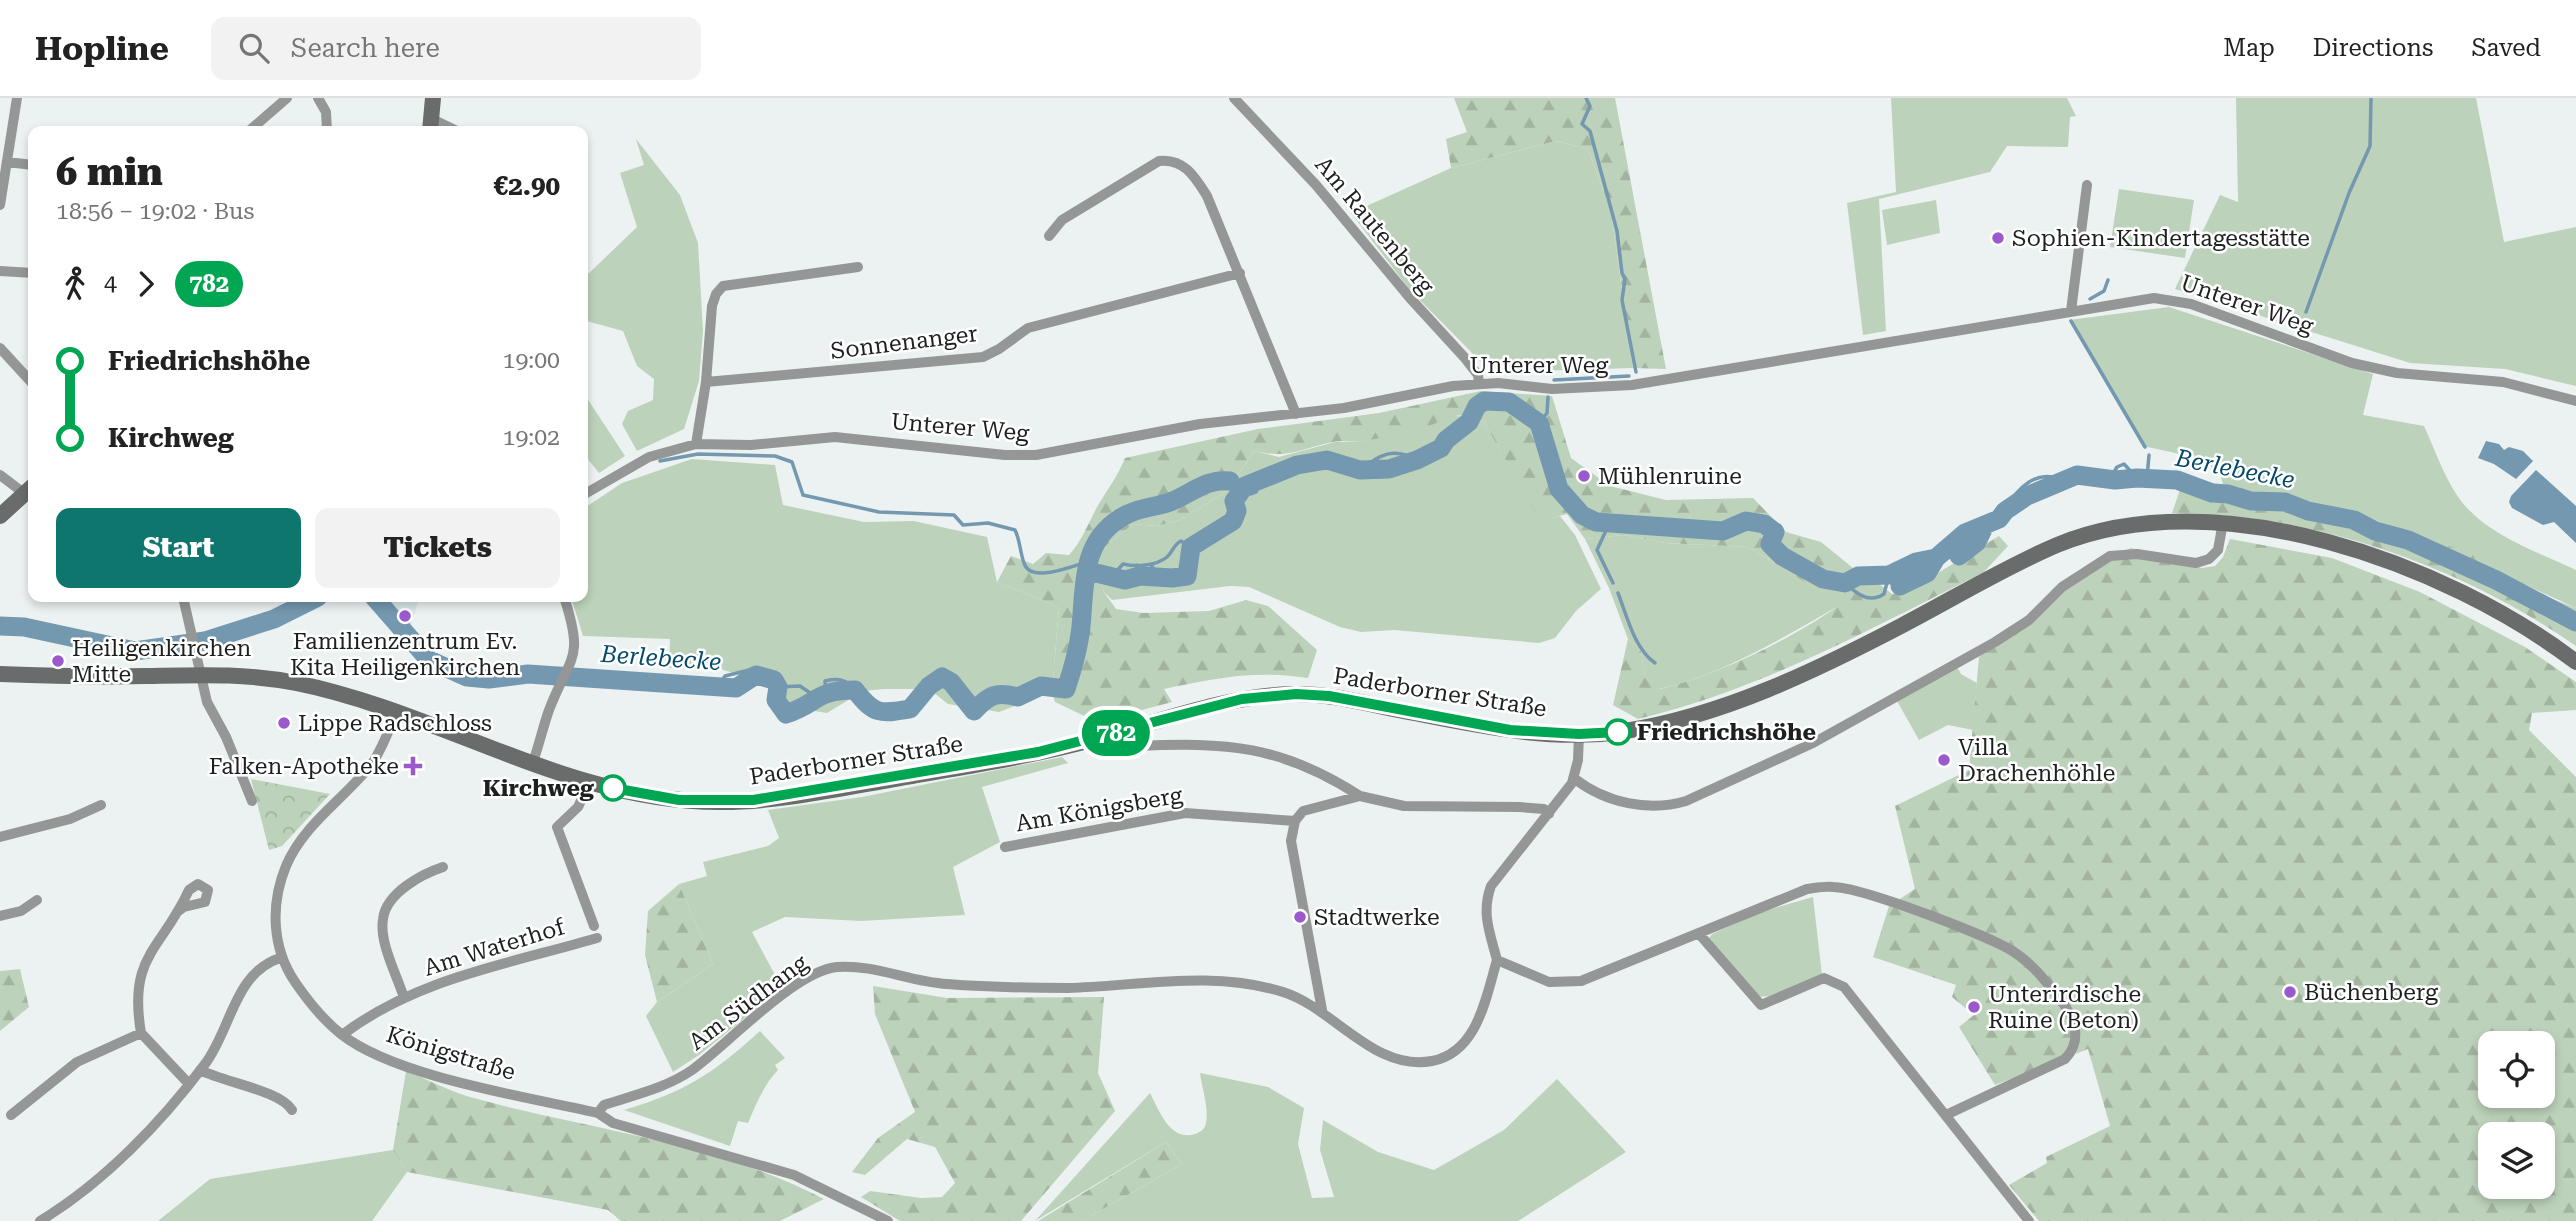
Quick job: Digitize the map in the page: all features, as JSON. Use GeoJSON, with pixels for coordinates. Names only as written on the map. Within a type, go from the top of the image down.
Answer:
{"type":"FeatureCollection","features":[{"type":"Feature","properties":{"kind":"main road"},"geometry":{"type":"LineString","coordinates":[[431,125],[433,98]]}},
{"type":"Feature","properties":{"kind":"main road"},"geometry":{"type":"LineString","coordinates":[[0,516],[28,492]]}},
{"type":"Feature","properties":{"kind":"main road","name":"Paderborner Straße"},"geometry":{"type":"LineString","coordinates":[[0,674],[201,674],[250,676],[302,684],[396,713],[590,782],[642,795],[679,800],[753,800],[856,785],[1047,751],[1242,699],[1296,694],[1329,696],[1510,730],[1579,734],[1622,732],[1675,721],[1733,702],[1847,653],[2066,541],[2151,524],[2223,523],[2315,539],[2389,562],[2459,591],[2545,640],[2576,662]]}},
{"type":"Feature","properties":{"kind":"street"},"geometry":{"type":"LineString","coordinates":[[0,205],[17,98]]}},
{"type":"Feature","properties":{"kind":"street"},"geometry":{"type":"LineString","coordinates":[[318,98],[326,112],[327,126]]}},
{"type":"Feature","properties":{"kind":"street","name":"Am Rautenberg"},"geometry":{"type":"LineString","coordinates":[[1234,98],[1316,185],[1409,298],[1464,357],[1478,375],[1479,383]]}},
{"type":"Feature","properties":{"kind":"street"},"geometry":{"type":"LineString","coordinates":[[255,126],[286,99]]}},
{"type":"Feature","properties":{"kind":"street"},"geometry":{"type":"LineString","coordinates":[[0,121],[13,123]]}},
{"type":"Feature","properties":{"kind":"street"},"geometry":{"type":"LineString","coordinates":[[1049,236],[1062,220],[1159,161],[1176,162],[1189,171],[1207,196],[1296,414]]}},
{"type":"Feature","properties":{"kind":"street"},"geometry":{"type":"LineString","coordinates":[[7,162],[28,164]]}},
{"type":"Feature","properties":{"kind":"street"},"geometry":{"type":"LineString","coordinates":[[2071,311],[2071,290],[2087,185]]}},
{"type":"Feature","properties":{"kind":"street"},"geometry":{"type":"LineString","coordinates":[[696,444],[706,382],[712,306],[716,294],[723,286],[858,267]]}},
{"type":"Feature","properties":{"kind":"street"},"geometry":{"type":"LineString","coordinates":[[0,271],[28,273]]}},
{"type":"Feature","properties":{"kind":"street","name":"Sonnenanger"},"geometry":{"type":"LineString","coordinates":[[706,382],[983,357],[1028,328],[1240,273]]}},
{"type":"Feature","properties":{"kind":"street","name":"Unterer Weg"},"geometry":{"type":"LineString","coordinates":[[588,492],[649,457],[696,444],[751,445],[835,437],[1005,455],[1036,455],[1200,424],[1296,414],[1479,383],[1552,389],[1632,385],[2154,298],[2174,300],[2209,310],[2352,363],[2397,373],[2503,382],[2576,401]]}},
{"type":"Feature","properties":{"kind":"street"},"geometry":{"type":"LineString","coordinates":[[0,348],[28,379]]}},
{"type":"Feature","properties":{"kind":"street"},"geometry":{"type":"LineString","coordinates":[[0,475],[28,488]]}},
{"type":"Feature","properties":{"kind":"street"},"geometry":{"type":"LineString","coordinates":[[1575,779],[1606,797],[1636,804],[1668,806],[1686,801],[1813,743],[1995,642],[2029,620],[2062,587],[2110,556],[2137,554],[2196,563],[2209,559],[2218,550],[2223,523]]}},
{"type":"Feature","properties":{"kind":"street"},"geometry":{"type":"LineString","coordinates":[[184,602],[206,702],[226,737],[252,801]]}},
{"type":"Feature","properties":{"kind":"street"},"geometry":{"type":"LineString","coordinates":[[533,762],[548,711],[570,669],[575,638],[565,602]]}},
{"type":"Feature","properties":{"kind":"street","name":"Königstraße"},"geometry":{"type":"LineString","coordinates":[[396,713],[372,764],[312,826],[286,867],[278,891],[276,925],[280,958],[312,1007],[342,1035],[394,1061],[453,1080],[598,1113]]}},
{"type":"Feature","properties":{"kind":"street"},"geometry":{"type":"LineString","coordinates":[[1579,734],[1575,779],[1491,886],[1484,914],[1497,960],[1549,982],[1581,981],[1700,935],[1782,897],[1807,889],[1835,886],[1862,892],[2013,951],[2038,971],[2066,1008],[2075,1029],[2074,1048],[2065,1059],[1946,1115]]}},
{"type":"Feature","properties":{"kind":"street"},"geometry":{"type":"LineString","coordinates":[[1136,746],[1209,743],[1259,751],[1288,758],[1320,772],[1360,796],[1404,806],[1519,807],[1544,809],[1549,814]]}},
{"type":"Feature","properties":{"kind":"street"},"geometry":{"type":"LineString","coordinates":[[590,782],[578,807],[557,827],[594,926]]}},
{"type":"Feature","properties":{"kind":"street"},"geometry":{"type":"LineString","coordinates":[[1322,1010],[1291,841],[1295,821],[1303,811],[1360,796]]}},
{"type":"Feature","properties":{"kind":"street"},"geometry":{"type":"LineString","coordinates":[[0,837],[70,819],[101,805]]}},
{"type":"Feature","properties":{"kind":"street","name":"Am Königsberg"},"geometry":{"type":"LineString","coordinates":[[1005,847],[1185,813],[1295,821]]}},
{"type":"Feature","properties":{"kind":"street","name":"Am Waterhof"},"geometry":{"type":"LineString","coordinates":[[404,998],[384,936],[382,917],[396,897],[419,875],[443,867]]}},
{"type":"Feature","properties":{"kind":"street"},"geometry":{"type":"LineString","coordinates":[[177,912],[184,907],[205,902],[208,890],[201,885],[194,886],[177,912],[141,972],[138,1003],[141,1033],[189,1084]]}},
{"type":"Feature","properties":{"kind":"street"},"geometry":{"type":"LineString","coordinates":[[0,916],[21,911],[37,900]]}},
{"type":"Feature","properties":{"kind":"street"},"geometry":{"type":"LineString","coordinates":[[1700,935],[1761,1005],[1824,978],[1844,987],[2029,1221]]}},
{"type":"Feature","properties":{"kind":"street","name":"Am Waterhof"},"geometry":{"type":"LineString","coordinates":[[342,1035],[360,1021],[448,979],[597,938]]}},
{"type":"Feature","properties":{"kind":"street"},"geometry":{"type":"LineString","coordinates":[[40,1221],[80,1194],[137,1141],[200,1070],[244,986],[255,973],[280,958]]}},
{"type":"Feature","properties":{"kind":"street","name":"Am Südhang"},"geometry":{"type":"LineString","coordinates":[[598,1113],[604,1105],[666,1085],[690,1071],[808,977],[838,967],[886,972],[944,984],[1070,988],[1199,981],[1237,982],[1285,993],[1322,1010],[1384,1055],[1414,1063],[1435,1060],[1453,1051],[1474,1030],[1497,960]]}},
{"type":"Feature","properties":{"kind":"street"},"geometry":{"type":"LineString","coordinates":[[11,1115],[77,1062],[141,1033]]}},
{"type":"Feature","properties":{"kind":"street"},"geometry":{"type":"LineString","coordinates":[[200,1070],[221,1081],[279,1097],[292,1111]]}},
{"type":"Feature","properties":{"kind":"street"},"geometry":{"type":"LineString","coordinates":[[598,1113],[613,1123],[794,1175],[888,1221]]}},
{"type":"Feature","properties":{"kind":"shaded area","name":"Familienzentrum Ev. Kita Heiligenkirchen"},"geometry":{"type":"Polygon","coordinates":[[[385,602],[418,602],[409,630],[385,602]]]}},
{"type":"Feature","properties":{"kind":"green space"},"geometry":{"type":"Polygon","coordinates":[[[1454,98],[1615,98],[1666,369],[1633,368],[1611,211],[1588,149],[1556,141],[1451,168],[1446,139],[1467,132],[1454,98]]]}},
{"type":"Feature","properties":{"kind":"green space"},"geometry":{"type":"Polygon","coordinates":[[[1891,98],[2067,98],[2076,116],[2070,117],[2068,147],[2007,146],[1990,172],[1879,199],[1886,331],[1863,335],[1847,203],[1896,192],[1891,98]]]}},
{"type":"Feature","properties":{"kind":"green space"},"geometry":{"type":"Polygon","coordinates":[[[2236,98],[2476,98],[2504,242],[2576,227],[2576,386],[2505,369],[2410,363],[2175,289],[2220,195],[2238,202],[2236,98]]]}},
{"type":"Feature","properties":{"kind":"green space"},"geometry":{"type":"Polygon","coordinates":[[[636,139],[680,195],[698,243],[703,331],[699,381],[684,429],[637,451],[622,424],[628,411],[653,400],[654,379],[637,366],[623,331],[588,321],[588,274],[637,227],[620,173],[644,165],[636,139]]]}},
{"type":"Feature","properties":{"kind":"green space"},"geometry":{"type":"Polygon","coordinates":[[[1556,141],[1588,149],[1611,211],[1633,368],[1502,372],[1480,361],[1409,289],[1351,213],[1451,168],[1556,141]]]}},
{"type":"Feature","properties":{"kind":"green space"},"geometry":{"type":"Polygon","coordinates":[[[2119,189],[2194,200],[2185,258],[2110,247],[2119,189]]]}},
{"type":"Feature","properties":{"kind":"green space"},"geometry":{"type":"Polygon","coordinates":[[[1936,200],[1940,233],[1887,245],[1882,210],[1936,200]]]}},
{"type":"Feature","properties":{"kind":"green space"},"geometry":{"type":"Polygon","coordinates":[[[2169,307],[2373,374],[2363,415],[2424,426],[2448,479],[2460,499],[2478,519],[2504,536],[2576,570],[2576,608],[2419,536],[2373,519],[2223,484],[2220,474],[2211,468],[2212,461],[2143,446],[2069,320],[2169,307]]]}},
{"type":"Feature","properties":{"kind":"green space"},"geometry":{"type":"Polygon","coordinates":[[[1481,391],[1552,396],[1571,458],[1610,486],[1666,500],[1753,498],[1786,532],[1821,542],[1869,581],[1878,583],[1892,594],[1908,591],[1999,536],[2008,546],[1983,573],[1815,656],[1728,692],[1638,719],[1613,705],[1628,639],[1641,651],[1645,677],[1660,689],[1706,675],[1754,654],[1800,630],[1841,604],[1748,547],[1665,543],[1624,535],[1585,539],[1567,514],[1540,521],[1484,422],[1455,416],[1427,427],[1365,441],[1333,442],[1286,454],[1254,451],[1227,491],[1180,520],[1157,526],[1133,524],[1095,555],[1104,592],[1116,609],[1143,613],[1209,611],[1246,600],[1268,606],[1317,650],[1308,678],[1252,675],[1164,689],[1172,702],[1097,722],[1055,702],[1052,692],[1059,607],[997,582],[1011,556],[1033,564],[1046,553],[1069,555],[1125,458],[1258,429],[1379,413],[1481,391]]]}},
{"type":"Feature","properties":{"kind":"green space"},"geometry":{"type":"Polygon","coordinates":[[[588,400],[625,456],[599,473],[588,459],[588,400]]]}},
{"type":"Feature","properties":{"kind":"green space"},"geometry":{"type":"Polygon","coordinates":[[[1447,415],[1475,418],[1484,422],[1540,520],[1560,516],[1575,535],[1601,589],[1576,611],[1555,638],[1539,643],[1394,630],[1361,632],[1340,627],[1249,587],[1230,586],[1112,600],[1104,592],[1095,555],[1133,524],[1157,526],[1180,520],[1227,491],[1254,451],[1279,457],[1335,442],[1365,441],[1398,431],[1421,428],[1447,415]]]}},
{"type":"Feature","properties":{"kind":"green space"},"geometry":{"type":"Polygon","coordinates":[[[692,459],[775,465],[783,505],[864,522],[914,521],[987,537],[997,582],[1059,607],[1052,692],[999,712],[948,704],[929,689],[884,689],[863,691],[827,713],[789,707],[768,684],[708,665],[669,668],[670,639],[583,636],[573,602],[588,602],[588,506],[622,483],[692,459]]]}},
{"type":"Feature","properties":{"kind":"green space"},"geometry":{"type":"Polygon","coordinates":[[[2184,478],[2280,495],[2373,519],[2471,554],[2542,595],[2576,608],[2576,646],[2484,591],[2383,550],[2331,534],[2278,523],[2225,515],[2172,513],[2184,478]]]}},
{"type":"Feature","properties":{"kind":"green space"},"geometry":{"type":"Polygon","coordinates":[[[1624,535],[1665,543],[1748,547],[1842,604],[1730,664],[1659,689],[1645,677],[1641,651],[1628,639],[1609,588],[1585,539],[1624,535]]]}},
{"type":"Feature","properties":{"kind":"green space"},"geometry":{"type":"Polygon","coordinates":[[[2230,539],[2332,558],[2420,592],[2525,647],[2576,682],[2576,710],[2532,713],[2529,730],[2576,777],[2576,1221],[2039,1221],[2009,1185],[2047,1163],[2046,1157],[2110,1126],[2088,1049],[1995,1085],[1959,1027],[1974,1015],[1952,997],[1956,985],[1873,957],[1889,906],[1915,889],[1895,806],[1969,770],[1979,657],[2110,556],[2131,548],[2202,568],[2215,566],[2223,557],[2230,539]]]}},
{"type":"Feature","properties":{"kind":"green space"},"geometry":{"type":"Polygon","coordinates":[[[1957,667],[1961,674],[1977,683],[1973,730],[1948,725],[1919,740],[1897,701],[1957,667]]]}},
{"type":"Feature","properties":{"kind":"green space"},"geometry":{"type":"Polygon","coordinates":[[[1062,757],[1068,763],[982,787],[1000,842],[953,867],[965,915],[861,921],[785,917],[752,932],[782,988],[699,1055],[673,1072],[646,1016],[657,1002],[713,964],[679,884],[707,876],[703,862],[768,846],[779,838],[768,810],[862,797],[1062,757]]]}},
{"type":"Feature","properties":{"kind":"green space"},"geometry":{"type":"Polygon","coordinates":[[[251,779],[330,794],[282,846],[269,850],[251,779]]]}},
{"type":"Feature","properties":{"kind":"green space"},"geometry":{"type":"Polygon","coordinates":[[[679,884],[713,964],[657,1002],[645,955],[648,911],[679,884]]]}},
{"type":"Feature","properties":{"kind":"green space"},"geometry":{"type":"Polygon","coordinates":[[[1813,897],[1822,975],[1773,996],[1757,997],[1709,938],[1712,934],[1761,912],[1813,897]]]}},
{"type":"Feature","properties":{"kind":"green space"},"geometry":{"type":"Polygon","coordinates":[[[20,969],[29,1007],[0,1031],[0,971],[20,969]]]}},
{"type":"Feature","properties":{"kind":"green space"},"geometry":{"type":"Polygon","coordinates":[[[873,986],[947,998],[1104,997],[1098,1073],[1115,1111],[1021,1221],[900,1221],[861,1197],[870,1191],[921,1198],[942,1197],[955,1183],[935,1147],[907,1139],[865,1175],[852,1172],[878,1138],[915,1112],[875,1014],[873,986]]]}},
{"type":"Feature","properties":{"kind":"green space"},"geometry":{"type":"Polygon","coordinates":[[[760,1031],[785,1058],[775,1065],[778,1070],[765,1087],[748,1123],[738,1121],[730,1146],[624,1110],[665,1096],[698,1079],[728,1059],[760,1031]]]}},
{"type":"Feature","properties":{"kind":"green space"},"geometry":{"type":"Polygon","coordinates":[[[406,1071],[470,1097],[695,1150],[739,1163],[824,1199],[780,1221],[621,1221],[608,1210],[407,1172],[393,1150],[406,1071]]]}},
{"type":"Feature","properties":{"kind":"green space"},"geometry":{"type":"Polygon","coordinates":[[[1200,1073],[1268,1087],[1304,1108],[1298,1144],[1312,1198],[1334,1197],[1320,1150],[1323,1120],[1378,1152],[1434,1170],[1504,1130],[1557,1079],[1626,1152],[1518,1221],[1082,1221],[1182,1164],[1166,1142],[1035,1221],[1150,1093],[1172,1129],[1186,1135],[1202,1130],[1205,1127],[1207,1111],[1200,1073]]]}},
{"type":"Feature","properties":{"kind":"green space"},"geometry":{"type":"Polygon","coordinates":[[[1166,1142],[1182,1164],[1082,1221],[1038,1221],[1166,1142]]]}},
{"type":"Feature","properties":{"kind":"green space"},"geometry":{"type":"Polygon","coordinates":[[[393,1150],[407,1172],[372,1221],[158,1221],[210,1179],[393,1150]]]}},
{"type":"Feature","properties":{"kind":"water"},"geometry":{"type":"Polygon","coordinates":[[[2486,441],[2499,444],[2504,450],[2509,447],[2523,451],[2533,461],[2516,479],[2494,464],[2478,458],[2486,441]]]}},
{"type":"Feature","properties":{"kind":"water"},"geometry":{"type":"Polygon","coordinates":[[[2536,470],[2576,506],[2576,543],[2554,522],[2543,525],[2512,508],[2509,502],[2511,496],[2536,470]]]}},
{"type":"Feature","properties":{"kind":"waterway"},"geometry":{"type":"LineString","coordinates":[[1586,98],[1590,106],[1582,124],[1590,131],[1617,231],[1625,279],[1622,300],[1636,372]]}},
{"type":"Feature","properties":{"kind":"waterway"},"geometry":{"type":"LineString","coordinates":[[2306,312],[2349,193],[2370,146],[2371,98]]}},
{"type":"Feature","properties":{"kind":"waterway"},"geometry":{"type":"LineString","coordinates":[[2090,299],[2104,291],[2108,280]]}},
{"type":"Feature","properties":{"kind":"waterway"},"geometry":{"type":"LineString","coordinates":[[2071,321],[2145,447]]}},
{"type":"Feature","properties":{"kind":"waterway"},"geometry":{"type":"LineString","coordinates":[[1554,380],[1629,376]]}},
{"type":"Feature","properties":{"kind":"waterway"},"geometry":{"type":"LineString","coordinates":[[1539,423],[1547,413],[1548,397]]}},
{"type":"Feature","properties":{"kind":"waterway","name":"Berlebecke"},"geometry":{"type":"LineString","coordinates":[[1088,571],[1125,580],[1140,576],[1187,576],[1191,547],[1233,521],[1237,511],[1234,501],[1245,486],[1297,465],[1327,460],[1360,470],[1389,469],[1417,460],[1441,448],[1446,440],[1469,422],[1477,406],[1484,401],[1509,402],[1539,423],[1559,489],[1582,515],[1596,522],[1723,531],[1746,521],[1764,524],[1775,532],[1770,544],[1782,556],[1823,579],[1845,583],[1858,576],[1889,575],[1916,562],[1936,558],[1965,533],[1999,519],[2005,511],[2027,496],[2077,475],[2115,480],[2177,480],[2212,493],[2228,494],[2251,501],[2285,502],[2308,511],[2354,520],[2375,531],[2408,540],[2496,580],[2576,622]]}},
{"type":"Feature","properties":{"kind":"waterway"},"geometry":{"type":"LineString","coordinates":[[660,461],[698,454],[775,456],[792,462],[803,495],[879,512],[954,515],[963,525],[988,523],[1015,530],[1024,563],[1034,572],[1052,572],[1087,562]]}},
{"type":"Feature","properties":{"kind":"waterway"},"geometry":{"type":"LineString","coordinates":[[1360,470],[1387,454],[1401,454],[1417,460]]}},
{"type":"Feature","properties":{"kind":"waterway"},"geometry":{"type":"LineString","coordinates":[[2147,478],[2149,455]]}},
{"type":"Feature","properties":{"kind":"waterway"},"geometry":{"type":"LineString","coordinates":[[2110,479],[2117,467],[2124,464],[2137,478]]}},
{"type":"Feature","properties":{"kind":"waterway"},"geometry":{"type":"LineString","coordinates":[[2005,511],[2015,495],[2029,482],[2045,477],[2063,482]]}},
{"type":"Feature","properties":{"kind":"waterway"},"geometry":{"type":"LineString","coordinates":[[1242,488],[1251,494],[1256,492],[1263,478]]}},
{"type":"Feature","properties":{"kind":"waterway","name":"Berlebecke"},"geometry":{"type":"LineString","coordinates":[[378,602],[429,660],[467,677],[489,679],[528,674],[736,688],[756,675],[774,680],[778,687],[776,700],[786,714],[832,692],[855,690],[867,704],[878,711],[910,709],[929,686],[942,677],[951,682],[974,711],[993,696],[1004,694],[1018,697],[1041,686],[1066,689],[1079,642],[1087,567],[1091,553],[1107,529],[1131,513],[1170,502],[1206,484],[1230,481]]}},
{"type":"Feature","properties":{"kind":"waterway"},"geometry":{"type":"LineString","coordinates":[[1609,524],[1597,550],[1613,583]]}},
{"type":"Feature","properties":{"kind":"waterway"},"geometry":{"type":"LineString","coordinates":[[1959,556],[1977,542],[1985,525]]}},
{"type":"Feature","properties":{"kind":"waterway"},"geometry":{"type":"LineString","coordinates":[[1112,576],[1123,564],[1146,565],[1162,560],[1181,541],[1191,547]]}},
{"type":"Feature","properties":{"kind":"waterway"},"geometry":{"type":"LineString","coordinates":[[1900,586],[1927,573],[1936,558]]}},
{"type":"Feature","properties":{"kind":"waterway"},"geometry":{"type":"LineString","coordinates":[[1136,576],[1137,565]]}},
{"type":"Feature","properties":{"kind":"waterway"},"geometry":{"type":"LineString","coordinates":[[1151,565],[1159,576]]}},
{"type":"Feature","properties":{"kind":"waterway","name":"Berlebecke"},"geometry":{"type":"LineString","coordinates":[[1845,583],[1868,598],[1879,597],[1884,594],[1889,575]]}},
{"type":"Feature","properties":{"kind":"waterway"},"geometry":{"type":"LineString","coordinates":[[1618,593],[1636,640],[1655,663]]}},
{"type":"Feature","properties":{"kind":"waterway","name":"Berlebecke"},"geometry":{"type":"LineString","coordinates":[[0,626],[24,627],[135,651],[205,641],[274,619],[308,602]]}},
{"type":"Feature","properties":{"kind":"waterway"},"geometry":{"type":"LineString","coordinates":[[719,685],[725,676],[749,670],[756,675]]}},
{"type":"Feature","properties":{"kind":"waterway"},"geometry":{"type":"LineString","coordinates":[[826,692],[825,681],[834,680],[842,680],[855,690]]}},
{"type":"Feature","properties":{"kind":"waterway"},"geometry":{"type":"LineString","coordinates":[[778,687],[800,686],[816,697]]}},
{"type":"Feature","properties":{"kind":"bus line","name":"782"},"geometry":{"type":"LineString","coordinates":[[613,788],[679,800],[753,800],[974,765],[1060,748],[1242,699],[1296,694],[1329,696],[1510,730],[1549,734],[1618,732]]}},
{"type":"Feature","properties":{"kind":"place","name":"Sophien-Kindertagesstätte"},"geometry":{"type":"Point","coordinates":[1998,238]}},
{"type":"Feature","properties":{"kind":"place","name":"Mühlenruine"},"geometry":{"type":"Point","coordinates":[1584,476]}},
{"type":"Feature","properties":{"kind":"place","name":"Familienzentrum Ev. Kita Heiligenkirchen"},"geometry":{"type":"Point","coordinates":[405,616]}},
{"type":"Feature","properties":{"kind":"place","name":"Heiligenkirchen Mitte"},"geometry":{"type":"Point","coordinates":[58,661]}},
{"type":"Feature","properties":{"kind":"place","name":"Lippe Radschloss"},"geometry":{"type":"Point","coordinates":[284,723]}},
{"type":"Feature","properties":{"kind":"place","name":"Friedrichshöhe"},"geometry":{"type":"Point","coordinates":[1618,732]}},
{"type":"Feature","properties":{"kind":"place","name":"Villa Drachenhöhle"},"geometry":{"type":"Point","coordinates":[1944,760]}},
{"type":"Feature","properties":{"kind":"place","name":"Falken-Apotheke"},"geometry":{"type":"Point","coordinates":[413,766]}},
{"type":"Feature","properties":{"kind":"place","name":"Kirchweg"},"geometry":{"type":"Point","coordinates":[613,788]}},
{"type":"Feature","properties":{"kind":"place","name":"Stadtwerke"},"geometry":{"type":"Point","coordinates":[1300,917]}},
{"type":"Feature","properties":{"kind":"place","name":"Büchenberg"},"geometry":{"type":"Point","coordinates":[2290,992]}},
{"type":"Feature","properties":{"kind":"place","name":"Unterirdische Ruine (Beton)"},"geometry":{"type":"Point","coordinates":[1974,1007]}}]}
